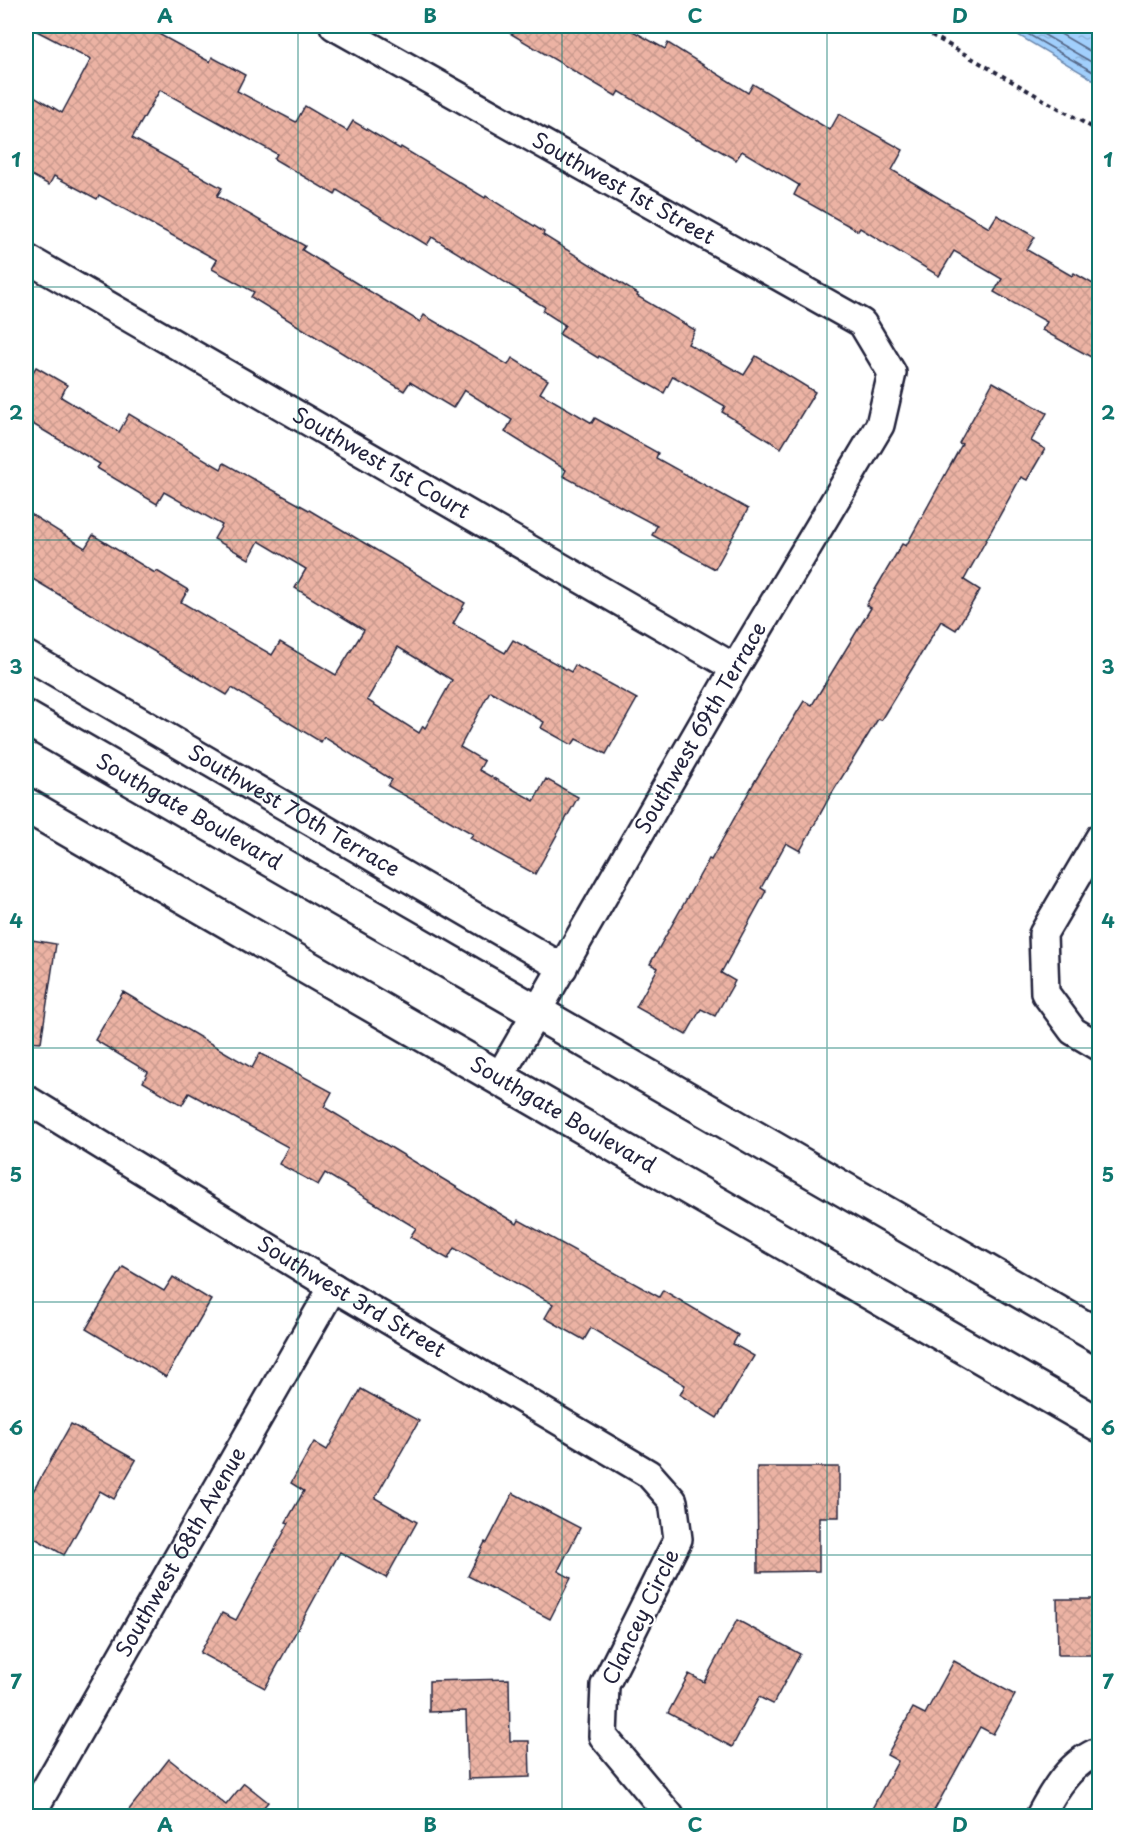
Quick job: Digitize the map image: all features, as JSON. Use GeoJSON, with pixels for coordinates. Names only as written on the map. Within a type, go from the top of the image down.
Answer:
{"type":"FeatureCollection","features":[{"type":"Feature","properties":{"kind":"main road","name":"Southgate Boulevard"},"geometry":{"type":"LineString","coordinates":[[26,718],[1100,1336]]}},
{"type":"Feature","properties":{"kind":"main road","name":"Southgate Boulevard"},"geometry":{"type":"LineString","coordinates":[[26,805],[1100,1425]]}},
{"type":"Feature","properties":{"kind":"street","name":"Southwest 1st Street"},"geometry":{"type":"LineString","coordinates":[[334,26],[862,323],[892,373]]}},
{"type":"Feature","properties":{"kind":"street","name":"Southwest 1st Court"},"geometry":{"type":"LineString","coordinates":[[26,258],[735,668]]}},
{"type":"Feature","properties":{"kind":"street","name":"Southwest 69th Terrace"},"geometry":{"type":"LineString","coordinates":[[498,1079],[735,668],[880,424],[892,373]]}},
{"type":"Feature","properties":{"kind":"street","name":"Southwest 70th Terrace"},"geometry":{"type":"LineString","coordinates":[[26,655],[563,968]]}},
{"type":"Feature","properties":{"kind":"street"},"geometry":{"type":"LineString","coordinates":[[1100,837],[1043,934],[1045,993],[1073,1031],[1100,1047]]}},
{"type":"Feature","properties":{"kind":"street","name":"Southwest 3rd Street"},"geometry":{"type":"LineString","coordinates":[[26,1100],[333,1287],[649,1474],[673,1501]]}},
{"type":"Feature","properties":{"kind":"street","name":"Southwest 68th Avenue"},"geometry":{"type":"LineString","coordinates":[[30,1816],[333,1287]]}},
{"type":"Feature","properties":{"kind":"street","name":"Clancey Circle"},"geometry":{"type":"LineString","coordinates":[[670,1816],[603,1736],[605,1684],[678,1539],[673,1501]]}},
{"type":"Feature","properties":{"kind":"street"},"geometry":{"type":"LineString","coordinates":[[1040,1816],[1056,1787],[1081,1762],[1100,1751]]}},
{"type":"Feature","properties":{"kind":"path"},"geometry":{"type":"LineString","coordinates":[[916,26],[1100,132]]}},
{"type":"Feature","properties":{"kind":"water"},"geometry":{"type":"Polygon","coordinates":[[[1003,26],[1099,26],[1099,83],[1003,26]]]}},
{"type":"Feature","properties":{"kind":"building"},"geometry":{"type":"Polygon","coordinates":[[[27,26],[144,26],[210,62],[212,57],[245,75],[237,91],[296,122],[305,106],[347,131],[353,121],[485,198],[486,196],[544,232],[543,235],[638,294],[637,296],[695,330],[688,344],[744,375],[756,356],[815,392],[781,448],[722,412],[725,406],[673,376],[664,393],[599,356],[598,358],[559,334],[565,325],[543,311],[545,307],[432,237],[427,245],[337,190],[335,195],[274,159],[277,154],[160,90],[132,138],[222,188],[217,196],[305,246],[302,250],[420,322],[424,315],[508,365],[512,358],[548,380],[540,393],[592,423],[595,418],[658,453],[656,458],[748,509],[715,569],[652,535],[657,526],[563,476],[566,470],[505,432],[512,420],[464,390],[453,408],[410,382],[404,391],[251,297],[254,292],[212,269],[217,260],[99,195],[97,199],[54,176],[49,185],[26,172],[26,91],[62,113],[91,59],[27,26]]]}},
{"type":"Feature","properties":{"kind":"building"},"geometry":{"type":"Polygon","coordinates":[[[498,26],[624,26],[665,49],[668,43],[748,93],[753,84],[830,130],[839,114],[903,150],[892,170],[989,228],[997,215],[1035,237],[1027,250],[1072,276],[1074,273],[1100,288],[1100,362],[1042,330],[1047,322],[994,292],[1002,279],[954,251],[939,276],[860,228],[858,231],[794,195],[799,185],[742,151],[736,160],[619,91],[616,96],[498,26]]]}},
{"type":"Feature","properties":{"kind":"building"},"geometry":{"type":"Polygon","coordinates":[[[36,367],[67,385],[61,397],[119,432],[129,414],[221,469],[224,463],[309,510],[465,603],[453,624],[505,653],[513,640],[571,672],[575,665],[637,699],[606,754],[576,739],[572,745],[541,728],[544,722],[490,691],[460,747],[484,761],[479,770],[534,801],[546,779],[578,797],[535,874],[470,838],[473,834],[388,786],[392,780],[324,737],[321,742],[232,688],[227,695],[26,575],[26,511],[85,548],[93,535],[155,573],[157,571],[188,590],[181,602],[272,655],[280,642],[336,675],[364,630],[295,588],[306,569],[259,541],[249,559],[214,539],[222,525],[164,492],[157,504],[97,468],[100,464],[26,420],[26,384],[36,367]],[[398,647],[367,700],[419,733],[423,726],[425,728],[452,680],[398,647]]]}},
{"type":"Feature","properties":{"kind":"building"},"geometry":{"type":"Polygon","coordinates":[[[993,382],[1047,413],[1031,441],[1045,449],[1027,480],[1021,477],[964,580],[980,590],[956,630],[941,621],[881,720],[878,719],[829,798],[800,851],[786,843],[761,888],[766,891],[721,973],[735,981],[715,1016],[701,1009],[686,1035],[636,1007],[658,968],[650,964],[709,859],[711,860],[755,781],[804,701],[812,705],[871,608],[866,605],[902,544],[906,546],[993,382]]]}},
{"type":"Feature","properties":{"kind":"building"},"geometry":{"type":"Polygon","coordinates":[[[26,939],[56,944],[41,1042],[26,1041],[26,939]]]}},
{"type":"Feature","properties":{"kind":"building"},"geometry":{"type":"Polygon","coordinates":[[[123,992],[252,1068],[260,1053],[332,1092],[324,1107],[517,1224],[519,1220],[659,1297],[663,1290],[738,1335],[733,1344],[754,1356],[717,1418],[680,1395],[685,1385],[591,1328],[584,1340],[545,1318],[553,1304],[454,1248],[448,1259],[410,1237],[416,1228],[325,1173],[318,1185],[279,1164],[288,1147],[189,1093],[182,1105],[143,1082],[148,1072],[95,1040],[123,992]]]}},
{"type":"Feature","properties":{"kind":"building"},"geometry":{"type":"Polygon","coordinates":[[[123,1267],[164,1291],[173,1277],[211,1300],[166,1377],[86,1329],[123,1267]]]}},
{"type":"Feature","properties":{"kind":"building"},"geometry":{"type":"Polygon","coordinates":[[[361,1389],[419,1421],[375,1498],[417,1522],[386,1578],[340,1552],[265,1688],[200,1653],[222,1613],[236,1620],[304,1491],[291,1483],[314,1442],[327,1450],[361,1389]]]}},
{"type":"Feature","properties":{"kind":"building"},"geometry":{"type":"Polygon","coordinates":[[[71,1424],[136,1460],[114,1499],[100,1491],[64,1555],[26,1533],[26,1504],[71,1424]]]}},
{"type":"Feature","properties":{"kind":"building"},"geometry":{"type":"Polygon","coordinates":[[[757,1467],[839,1467],[839,1517],[819,1517],[819,1571],[758,1572],[757,1467]]]}},
{"type":"Feature","properties":{"kind":"building"},"geometry":{"type":"Polygon","coordinates":[[[513,1493],[580,1528],[558,1571],[571,1578],[550,1619],[468,1576],[513,1493]]]}},
{"type":"Feature","properties":{"kind":"building"},"geometry":{"type":"Polygon","coordinates":[[[1057,1599],[1100,1599],[1100,1655],[1058,1655],[1057,1599]]]}},
{"type":"Feature","properties":{"kind":"building"},"geometry":{"type":"Polygon","coordinates":[[[737,1620],[800,1654],[773,1704],[759,1697],[732,1747],[668,1713],[689,1674],[704,1682],[737,1620]]]}},
{"type":"Feature","properties":{"kind":"building"},"geometry":{"type":"Polygon","coordinates":[[[954,1661],[1015,1695],[993,1734],[980,1727],[931,1816],[868,1816],[898,1761],[887,1755],[913,1708],[925,1714],[954,1661]]]}},
{"type":"Feature","properties":{"kind":"building"},"geometry":{"type":"Polygon","coordinates":[[[509,1679],[510,1741],[529,1741],[530,1777],[468,1779],[466,1711],[429,1712],[429,1681],[509,1679]]]}},
{"type":"Feature","properties":{"kind":"building"},"geometry":{"type":"Polygon","coordinates":[[[169,1759],[226,1805],[244,1783],[268,1802],[256,1816],[124,1816],[169,1759]]]}}]}
